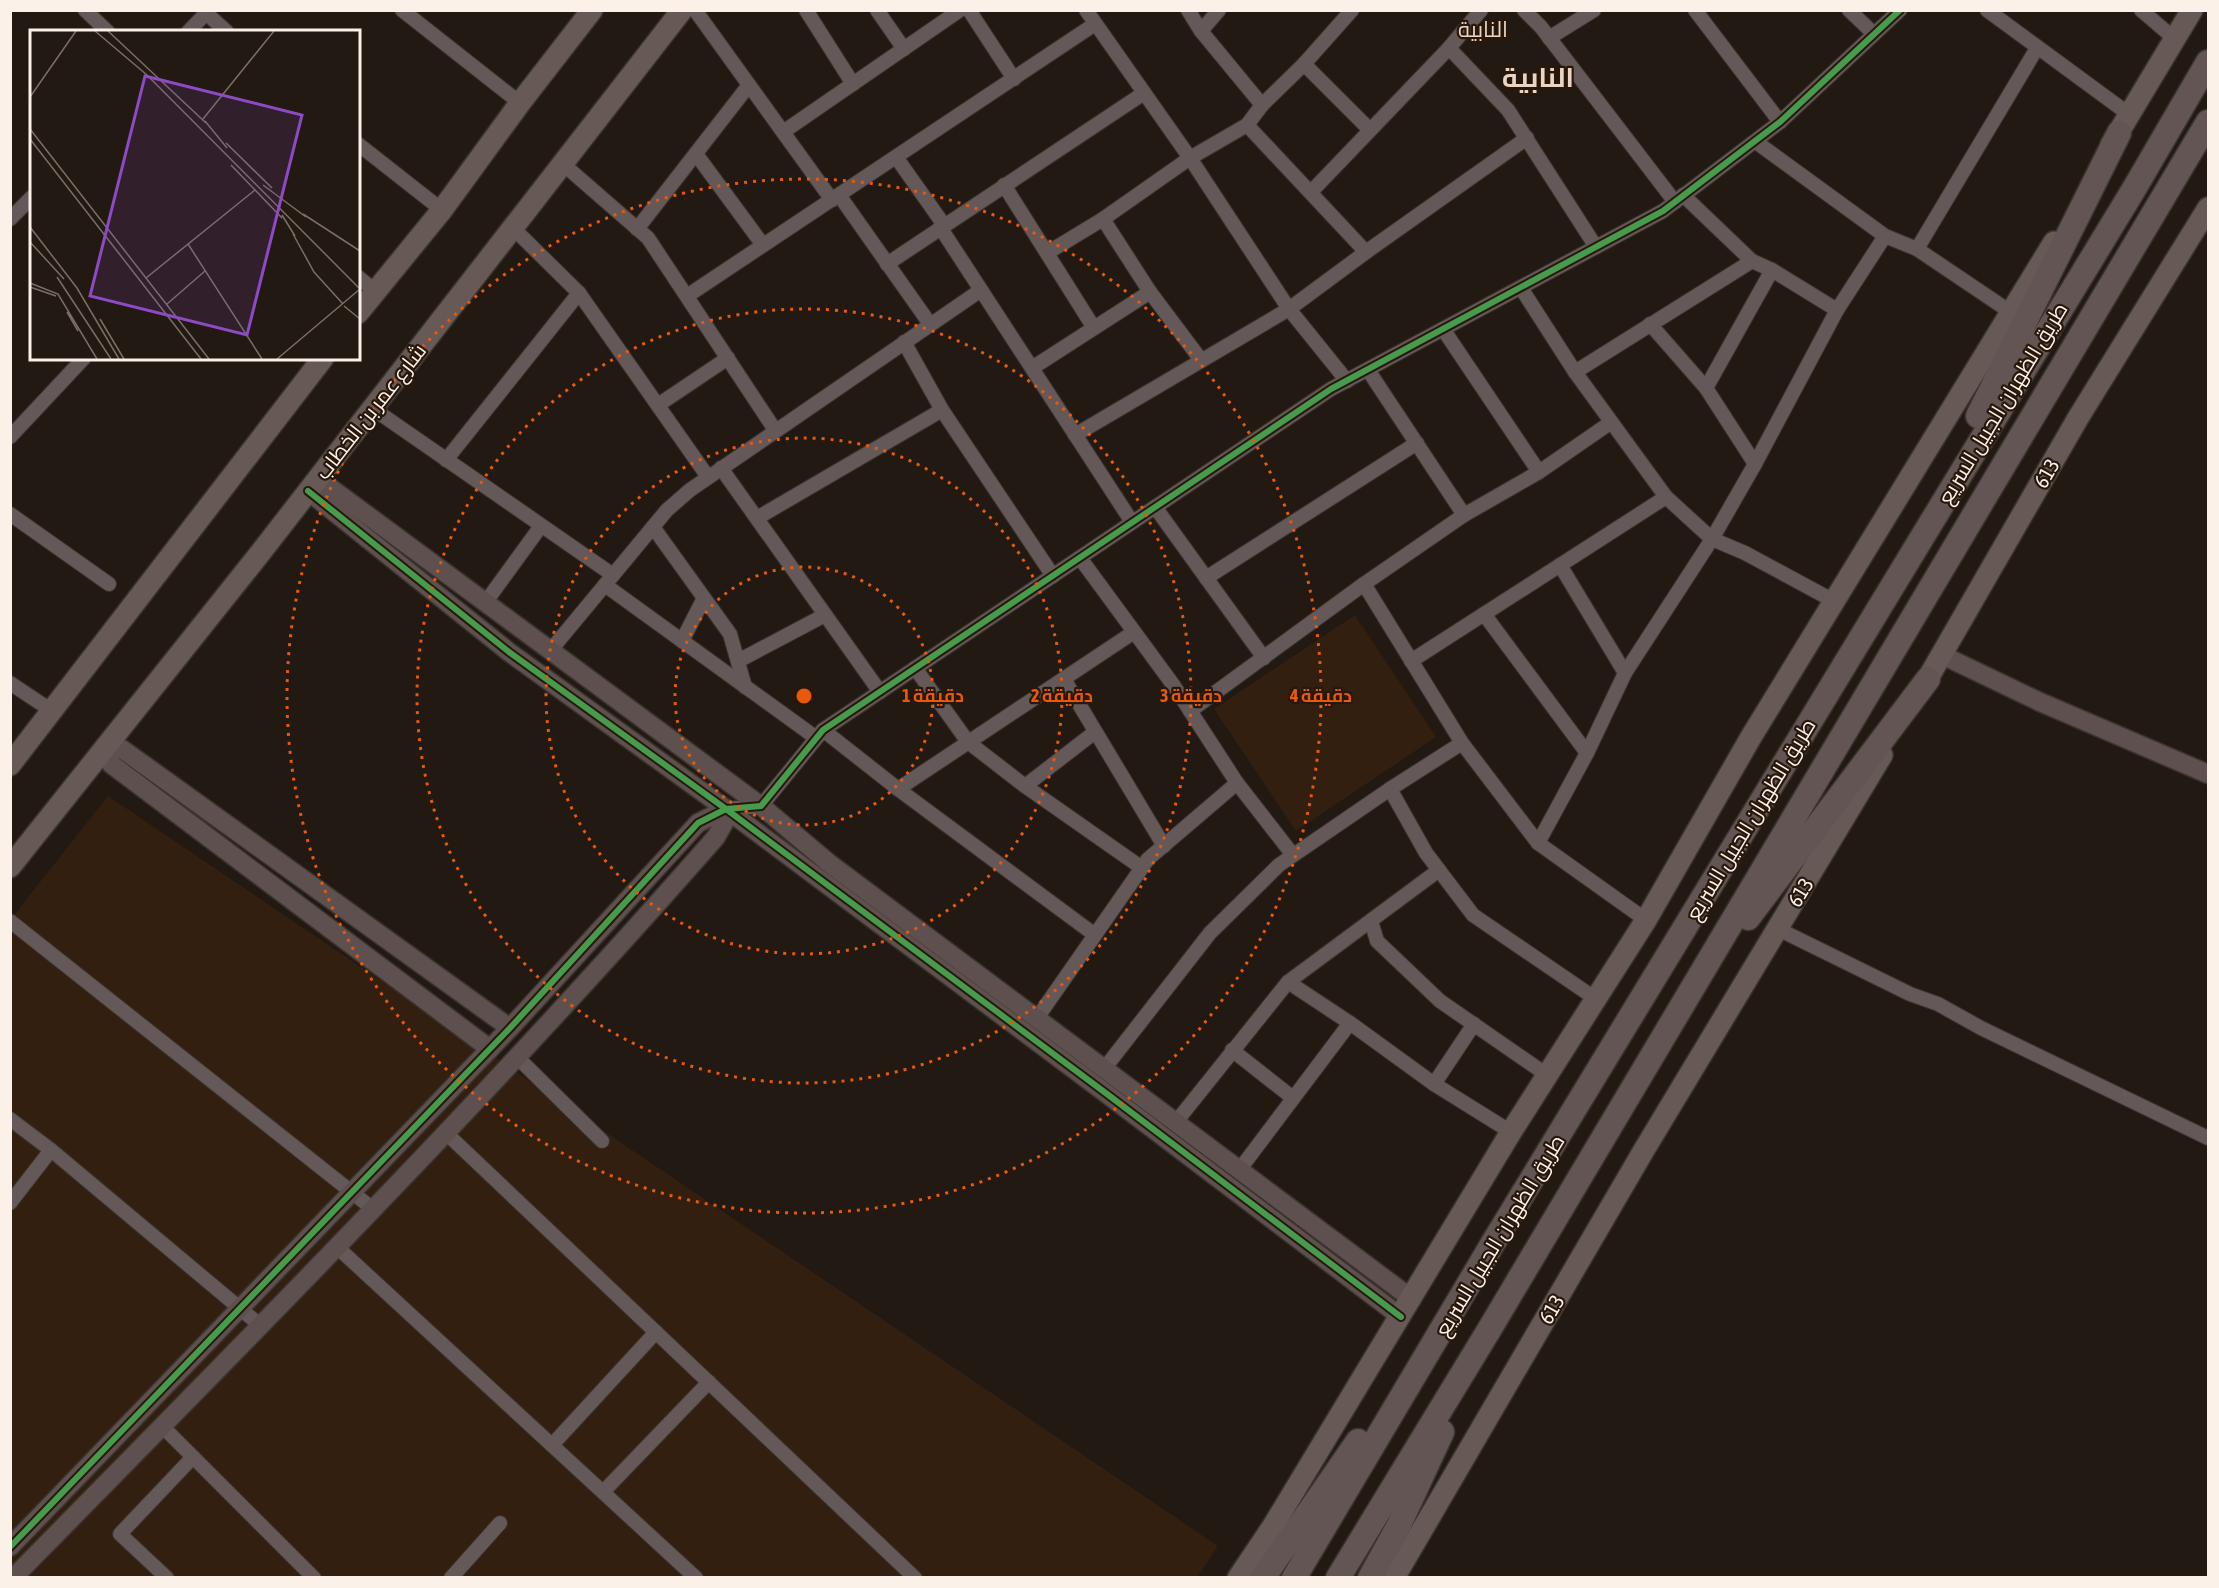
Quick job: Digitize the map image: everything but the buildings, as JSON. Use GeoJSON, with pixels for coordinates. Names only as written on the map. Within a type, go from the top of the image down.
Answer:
{"type":"FeatureCollection","features":[{"type":"Feature","properties":{"kind":"highway","name":"طريق الظهران الجبيل السريع"},"geometry":{"type":"LineString","coordinates":[[1294,1578],[1493,1243],[2208,62]]}},
{"type":"Feature","properties":{"kind":"highway","name":"طريق الظهران الجبيل السريع"},"geometry":{"type":"LineString","coordinates":[[1338,1578],[1489,1330],[2208,122]]}},
{"type":"Feature","properties":{"kind":"highway"},"geometry":{"type":"LineString","coordinates":[[1903,566],[2124,124]]}},
{"type":"Feature","properties":{"kind":"highway"},"geometry":{"type":"LineString","coordinates":[[1671,1021],[1928,679]]}},
{"type":"Feature","properties":{"kind":"highway"},"geometry":{"type":"LineString","coordinates":[[1263,1578],[1493,1243]]}},
{"type":"Feature","properties":{"kind":"highway"},"geometry":{"type":"LineString","coordinates":[[1370,1578],[1399,1525],[1489,1330]]}},
{"type":"Feature","properties":{"kind":"main road"},"geometry":{"type":"LineString","coordinates":[[360,310],[442,210],[520,103],[592,10]]}},
{"type":"Feature","properties":{"kind":"main road","name":"شارع عمر بن الخطاب"},"geometry":{"type":"LineString","coordinates":[[10,867],[312,485],[682,10]]}},
{"type":"Feature","properties":{"kind":"main road"},"geometry":{"type":"LineString","coordinates":[[1238,1578],[1273,1526],[1401,1317],[1511,1132],[1646,920],[1751,737],[2012,313],[2192,10]]}},
{"type":"Feature","properties":{"kind":"main road","name":"613"},"geometry":{"type":"LineString","coordinates":[[1394,1578],[1644,1150],[1928,679],[2078,418],[2208,208]]}},
{"type":"Feature","properties":{"kind":"main road"},"geometry":{"type":"LineString","coordinates":[[10,765],[321,360]]}},
{"type":"Feature","properties":{"kind":"street"},"geometry":{"type":"LineString","coordinates":[[85,10],[106,30]]}},
{"type":"Feature","properties":{"kind":"street"},"geometry":{"type":"LineString","coordinates":[[402,10],[520,103]]}},
{"type":"Feature","properties":{"kind":"street"},"geometry":{"type":"LineString","coordinates":[[695,10],[783,132],[836,197],[930,324]]}},
{"type":"Feature","properties":{"kind":"street"},"geometry":{"type":"LineString","coordinates":[[877,10],[904,49]]}},
{"type":"Feature","properties":{"kind":"street"},"geometry":{"type":"LineString","coordinates":[[783,132],[960,10]]}},
{"type":"Feature","properties":{"kind":"street"},"geometry":{"type":"LineString","coordinates":[[969,10],[1014,79]]}},
{"type":"Feature","properties":{"kind":"street"},"geometry":{"type":"LineString","coordinates":[[1086,10],[1190,158],[1289,309],[1347,381]]}},
{"type":"Feature","properties":{"kind":"street"},"geometry":{"type":"LineString","coordinates":[[1188,10],[1201,31],[1262,105]]}},
{"type":"Feature","properties":{"kind":"street"},"geometry":{"type":"LineString","coordinates":[[1201,31],[1219,10]]}},
{"type":"Feature","properties":{"kind":"street"},"geometry":{"type":"LineString","coordinates":[[1047,253],[1103,219],[1190,158],[1247,125],[1262,105],[1304,64],[1352,10]]}},
{"type":"Feature","properties":{"kind":"street"},"geometry":{"type":"LineString","coordinates":[[1311,192],[1449,48],[1481,10]]}},
{"type":"Feature","properties":{"kind":"street"},"geometry":{"type":"LineString","coordinates":[[1524,10],[1679,198],[1752,261],[1772,270],[1837,310]]}},
{"type":"Feature","properties":{"kind":"street"},"geometry":{"type":"LineString","coordinates":[[1549,38],[1594,10]]}},
{"type":"Feature","properties":{"kind":"street"},"geometry":{"type":"LineString","coordinates":[[1695,10],[1780,122]]}},
{"type":"Feature","properties":{"kind":"street"},"geometry":{"type":"LineString","coordinates":[[1849,10],[1874,33]]}},
{"type":"Feature","properties":{"kind":"street"},"geometry":{"type":"LineString","coordinates":[[10,1547],[510,1028],[698,823],[726,809],[761,806],[819,734],[1132,522],[1347,381],[1663,212],[1780,122],[1900,10]]}},
{"type":"Feature","properties":{"kind":"street"},"geometry":{"type":"LineString","coordinates":[[1987,10],[2037,48],[2124,124]]}},
{"type":"Feature","properties":{"kind":"street"},"geometry":{"type":"LineString","coordinates":[[2141,10],[2176,40]]}},
{"type":"Feature","properties":{"kind":"street"},"geometry":{"type":"LineString","coordinates":[[191,30],[207,12],[224,30]]}},
{"type":"Feature","properties":{"kind":"street"},"geometry":{"type":"LineString","coordinates":[[810,12],[853,84]]}},
{"type":"Feature","properties":{"kind":"street"},"geometry":{"type":"LineString","coordinates":[[687,296],[1095,24]]}},
{"type":"Feature","properties":{"kind":"street"},"geometry":{"type":"LineString","coordinates":[[1449,48],[1508,110],[1596,247]]}},
{"type":"Feature","properties":{"kind":"street"},"geometry":{"type":"LineString","coordinates":[[1917,249],[2037,48]]}},
{"type":"Feature","properties":{"kind":"street"},"geometry":{"type":"LineString","coordinates":[[1304,64],[1370,130]]}},
{"type":"Feature","properties":{"kind":"street"},"geometry":{"type":"LineString","coordinates":[[637,229],[749,85]]}},
{"type":"Feature","properties":{"kind":"street"},"geometry":{"type":"LineString","coordinates":[[887,264],[1144,93]]}},
{"type":"Feature","properties":{"kind":"street"},"geometry":{"type":"LineString","coordinates":[[1247,125],[1366,252]]}},
{"type":"Feature","properties":{"kind":"street"},"geometry":{"type":"LineString","coordinates":[[1075,435],[1289,309],[1527,138]]}},
{"type":"Feature","properties":{"kind":"street"},"geometry":{"type":"LineString","coordinates":[[1756,142],[1885,236],[1917,249],[2012,313]]}},
{"type":"Feature","properties":{"kind":"street"},"geometry":{"type":"LineString","coordinates":[[360,146],[442,210]]}},
{"type":"Feature","properties":{"kind":"street"},"geometry":{"type":"LineString","coordinates":[[696,154],[763,245]]}},
{"type":"Feature","properties":{"kind":"street"},"geometry":{"type":"LineString","coordinates":[[896,157],[1132,522]]}},
{"type":"Feature","properties":{"kind":"street"},"geometry":{"type":"LineString","coordinates":[[562,165],[648,238],[775,430]]}},
{"type":"Feature","properties":{"kind":"street"},"geometry":{"type":"LineString","coordinates":[[1004,185],[1094,328]]}},
{"type":"Feature","properties":{"kind":"street"},"geometry":{"type":"LineString","coordinates":[[10,219],[30,199]]}},
{"type":"Feature","properties":{"kind":"street"},"geometry":{"type":"LineString","coordinates":[[1103,219],[1150,292],[1201,360]]}},
{"type":"Feature","properties":{"kind":"street"},"geometry":{"type":"LineString","coordinates":[[513,228],[579,292],[708,477]]}},
{"type":"Feature","properties":{"kind":"street"},"geometry":{"type":"LineString","coordinates":[[1538,843],[1587,753],[1625,673],[1712,539],[1755,464],[1837,310],[1885,236]]}},
{"type":"Feature","properties":{"kind":"street"},"geometry":{"type":"LineString","coordinates":[[1575,372],[1752,261]]}},
{"type":"Feature","properties":{"kind":"street"},"geometry":{"type":"LineString","coordinates":[[1706,388],[1772,270]]}},
{"type":"Feature","properties":{"kind":"street"},"geometry":{"type":"LineString","coordinates":[[360,279],[375,291]]}},
{"type":"Feature","properties":{"kind":"street"},"geometry":{"type":"LineString","coordinates":[[1521,288],[1610,423],[1666,497],[1712,539],[1745,553],[1834,601]]}},
{"type":"Feature","properties":{"kind":"street"},"geometry":{"type":"LineString","coordinates":[[550,651],[667,510],[708,477],[775,430],[981,290]]}},
{"type":"Feature","properties":{"kind":"street"},"geometry":{"type":"LineString","coordinates":[[446,460],[579,292]]}},
{"type":"Feature","properties":{"kind":"street"},"geometry":{"type":"LineString","coordinates":[[1032,368],[1150,292]]}},
{"type":"Feature","properties":{"kind":"street"},"geometry":{"type":"LineString","coordinates":[[1650,324],[1706,388],[1755,464]]}},
{"type":"Feature","properties":{"kind":"street"},"geometry":{"type":"LineString","coordinates":[[1443,329],[1539,472]]}},
{"type":"Feature","properties":{"kind":"street"},"geometry":{"type":"LineString","coordinates":[[904,342],[942,410],[1053,576]]}},
{"type":"Feature","properties":{"kind":"street"},"geometry":{"type":"LineString","coordinates":[[658,405],[728,358]]}},
{"type":"Feature","properties":{"kind":"street"},"geometry":{"type":"LineString","coordinates":[[10,437],[82,360]]}},
{"type":"Feature","properties":{"kind":"street"},"geometry":{"type":"LineString","coordinates":[[1368,370],[1464,515]]}},
{"type":"Feature","properties":{"kind":"street"},"geometry":{"type":"LineString","coordinates":[[372,408],[541,526],[682,641],[745,687],[819,734],[898,789],[1095,935]]}},
{"type":"Feature","properties":{"kind":"street"},"geometry":{"type":"LineString","coordinates":[[757,518],[942,410]]}},
{"type":"Feature","properties":{"kind":"street"},"geometry":{"type":"LineString","coordinates":[[1190,711],[1364,584],[1464,515],[1539,472],[1610,423]]}},
{"type":"Feature","properties":{"kind":"street"},"geometry":{"type":"LineString","coordinates":[[1206,578],[1417,443]]}},
{"type":"Feature","properties":{"kind":"street"},"geometry":{"type":"LineString","coordinates":[[721,468],[880,692]]}},
{"type":"Feature","properties":{"kind":"street"},"geometry":{"type":"LineString","coordinates":[[312,485],[485,603],[761,806],[830,864],[1412,1299]]}},
{"type":"Feature","properties":{"kind":"street"},"geometry":{"type":"LineString","coordinates":[[312,485],[509,652],[726,809],[1401,1317]]}},
{"type":"Feature","properties":{"kind":"street"},"geometry":{"type":"LineString","coordinates":[[1411,660],[1666,497]]}},
{"type":"Feature","properties":{"kind":"street"},"geometry":{"type":"LineString","coordinates":[[1155,507],[1264,658]]}},
{"type":"Feature","properties":{"kind":"street"},"geometry":{"type":"LineString","coordinates":[[10,514],[109,584]]}},
{"type":"Feature","properties":{"kind":"street"},"geometry":{"type":"LineString","coordinates":[[485,603],[541,526]]}},
{"type":"Feature","properties":{"kind":"street"},"geometry":{"type":"LineString","coordinates":[[653,527],[730,634],[745,687]]}},
{"type":"Feature","properties":{"kind":"street"},"geometry":{"type":"LineString","coordinates":[[1080,558],[1190,711],[1237,783],[1293,855]]}},
{"type":"Feature","properties":{"kind":"street"},"geometry":{"type":"LineString","coordinates":[[1560,565],[1625,673]]}},
{"type":"Feature","properties":{"kind":"street"},"geometry":{"type":"LineString","coordinates":[[1364,584],[1462,743],[1538,843],[1646,920]]}},
{"type":"Feature","properties":{"kind":"street"},"geometry":{"type":"LineString","coordinates":[[682,641],[704,598]]}},
{"type":"Feature","properties":{"kind":"street"},"geometry":{"type":"LineString","coordinates":[[1484,614],[1587,753]]}},
{"type":"Feature","properties":{"kind":"street"},"geometry":{"type":"LineString","coordinates":[[738,661],[825,615]]}},
{"type":"Feature","properties":{"kind":"street"},"geometry":{"type":"LineString","coordinates":[[898,789],[1134,632]]}},
{"type":"Feature","properties":{"kind":"street"},"geometry":{"type":"LineString","coordinates":[[1942,655],[2040,702],[2208,774]]}},
{"type":"Feature","properties":{"kind":"street"},"geometry":{"type":"LineString","coordinates":[[915,668],[968,742],[1025,786],[1142,868]]}},
{"type":"Feature","properties":{"kind":"street"},"geometry":{"type":"LineString","coordinates":[[1064,679],[1164,846]]}},
{"type":"Feature","properties":{"kind":"street"},"geometry":{"type":"LineString","coordinates":[[10,682],[52,711]]}},
{"type":"Feature","properties":{"kind":"street"},"geometry":{"type":"LineString","coordinates":[[1025,786],[1095,732]]}},
{"type":"Feature","properties":{"kind":"street"},"geometry":{"type":"LineString","coordinates":[[1104,1069],[1210,933],[1279,865],[1462,743]]}},
{"type":"Feature","properties":{"kind":"street"},"geometry":{"type":"LineString","coordinates":[[490,1049],[111,764],[103,750],[122,749],[510,1028]]}},
{"type":"Feature","properties":{"kind":"street"},"geometry":{"type":"LineString","coordinates":[[1037,1018],[1148,859],[1237,783]]}},
{"type":"Feature","properties":{"kind":"street"},"geometry":{"type":"LineString","coordinates":[[1390,789],[1426,853],[1473,915],[1596,999]]}},
{"type":"Feature","properties":{"kind":"street"},"geometry":{"type":"LineString","coordinates":[[13,1578],[261,1326],[518,1058],[716,837],[724,823],[726,809]]}},
{"type":"Feature","properties":{"kind":"street"},"geometry":{"type":"LineString","coordinates":[[1176,1122],[1288,982],[1439,870]]}},
{"type":"Feature","properties":{"kind":"street"},"geometry":{"type":"LineString","coordinates":[[10,921],[374,1209]]}},
{"type":"Feature","properties":{"kind":"street"},"geometry":{"type":"LineString","coordinates":[[1371,921],[1377,941],[1440,1001],[1547,1075]]}},
{"type":"Feature","properties":{"kind":"street"},"geometry":{"type":"LineString","coordinates":[[1778,929],[1910,993],[1938,1004],[1981,1029],[2208,1138]]}},
{"type":"Feature","properties":{"kind":"street"},"geometry":{"type":"LineString","coordinates":[[1288,982],[1350,1023],[1434,1084],[1511,1132]]}},
{"type":"Feature","properties":{"kind":"street"},"geometry":{"type":"LineString","coordinates":[[1240,1169],[1350,1023]]}},
{"type":"Feature","properties":{"kind":"street"},"geometry":{"type":"LineString","coordinates":[[1434,1084],[1474,1024]]}},
{"type":"Feature","properties":{"kind":"street"},"geometry":{"type":"LineString","coordinates":[[1232,1050],[1293,1098]]}},
{"type":"Feature","properties":{"kind":"street"},"geometry":{"type":"LineString","coordinates":[[518,1058],[602,1141]]}},
{"type":"Feature","properties":{"kind":"street"},"geometry":{"type":"LineString","coordinates":[[10,1119],[51,1150],[261,1326]]}},
{"type":"Feature","properties":{"kind":"street"},"geometry":{"type":"LineString","coordinates":[[446,1133],[915,1578]]}},
{"type":"Feature","properties":{"kind":"street"},"geometry":{"type":"LineString","coordinates":[[10,1203],[51,1150]]}},
{"type":"Feature","properties":{"kind":"street"},"geometry":{"type":"LineString","coordinates":[[1265,1214],[1277,1197]]}},
{"type":"Feature","properties":{"kind":"street"},"geometry":{"type":"LineString","coordinates":[[337,1247],[696,1578]]}},
{"type":"Feature","properties":{"kind":"street"},"geometry":{"type":"LineString","coordinates":[[552,1445],[656,1332]]}},
{"type":"Feature","properties":{"kind":"street"},"geometry":{"type":"LineString","coordinates":[[603,1492],[709,1382]]}},
{"type":"Feature","properties":{"kind":"street"},"geometry":{"type":"LineString","coordinates":[[162,1426],[314,1578]]}},
{"type":"Feature","properties":{"kind":"street"},"geometry":{"type":"LineString","coordinates":[[167,1578],[120,1534],[193,1457]]}},
{"type":"Feature","properties":{"kind":"street"},"geometry":{"type":"LineString","coordinates":[[451,1578],[500,1523]]}},
{"type":"Feature","properties":{"kind":"shaded area"},"geometry":{"type":"Polygon","coordinates":[[[1355,615],[1436,737],[1296,831],[1214,709],[1355,615]]]}},
{"type":"Feature","properties":{"kind":"shaded area"},"geometry":{"type":"Polygon","coordinates":[[[108,796],[1218,1546],[1197,1578],[11,1577],[10,920],[108,796]]]}},
{"type":"Feature","properties":{"kind":"cycle path"},"geometry":{"type":"LineString","coordinates":[[10,1547],[510,1028],[698,823],[726,809],[761,806],[823,730],[1331,389],[1663,211],[1780,122],[1900,10]]}},
{"type":"Feature","properties":{"kind":"cycle path"},"geometry":{"type":"LineString","coordinates":[[308,491],[509,652],[726,809],[1401,1317]]}},
{"type":"Feature","properties":{"kind":"district","name":"النابية"},"geometry":{"type":"Point","coordinates":[1483,29]}},
{"type":"Feature","properties":{"kind":"district","name":"النابية"},"geometry":{"type":"Point","coordinates":[1538,77]}}]}
